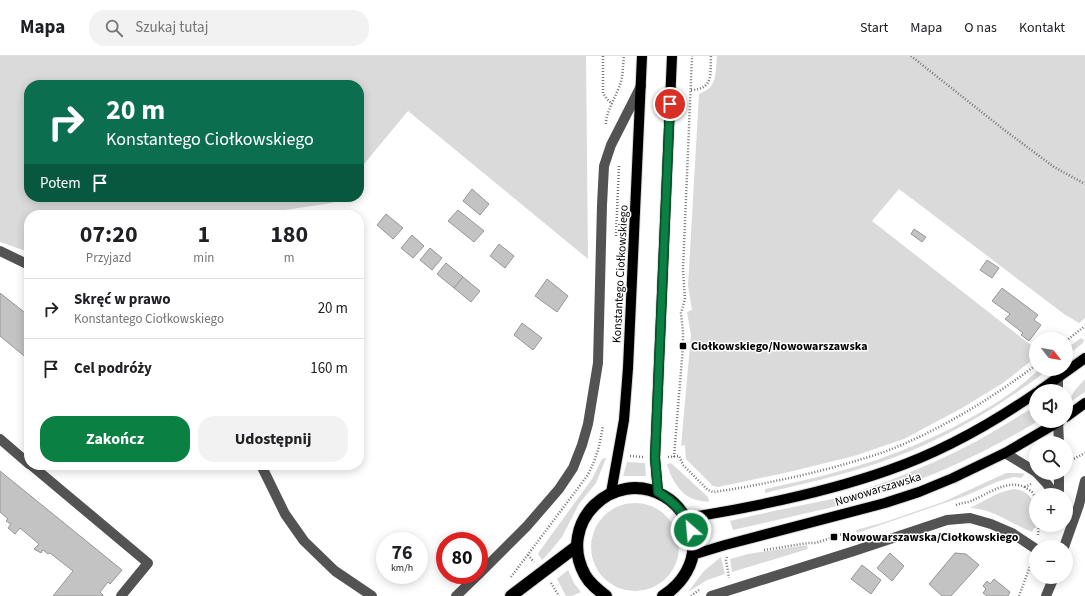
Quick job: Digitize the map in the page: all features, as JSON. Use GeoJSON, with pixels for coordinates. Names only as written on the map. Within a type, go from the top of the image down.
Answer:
{"type":"FeatureCollection","features":[{"type":"Feature","properties":{"kind":"highway"},"geometry":{"type":"LineString","coordinates":[[606,596],[595,587],[585,575],[579,561],[577,546],[578,533],[583,520],[590,509],[600,500],[611,492],[634,488],[658,492],[674,503],[686,518],[691,530],[693,542],[692,555],[688,568],[682,580],[673,590],[663,596]]}},
{"type":"Feature","properties":{"kind":"highway"},"geometry":{"type":"LineString","coordinates":[[511,596],[577,546]]}},
{"type":"Feature","properties":{"kind":"main road","name":"Konstantego Ciołkowskiego"},"geometry":{"type":"LineString","coordinates":[[611,492],[624,420],[628,368],[642,56]]}},
{"type":"Feature","properties":{"kind":"main road"},"geometry":{"type":"LineString","coordinates":[[658,492],[655,458],[672,56]]}},
{"type":"Feature","properties":{"kind":"main road"},"geometry":{"type":"LineString","coordinates":[[1049,384],[1085,358]]}},
{"type":"Feature","properties":{"kind":"main road","name":"Nowowarszawska"},"geometry":{"type":"LineString","coordinates":[[686,518],[793,498],[840,486],[890,470],[948,445],[980,428],[1029,397]]}},
{"type":"Feature","properties":{"kind":"main road","name":"Nowowarszawska"},"geometry":{"type":"LineString","coordinates":[[1073,412],[1085,404]]}},
{"type":"Feature","properties":{"kind":"main road","name":"Nowowarszawska"},"geometry":{"type":"LineString","coordinates":[[692,555],[892,501],[919,492],[953,478],[1005,453],[1047,428]]}},
{"type":"Feature","properties":{"kind":"street"},"geometry":{"type":"LineString","coordinates":[[488,564],[527,526],[559,489],[573,468],[582,445],[588,424],[598,363],[604,166],[611,145],[641,86]]}},
{"type":"Feature","properties":{"kind":"street"},"geometry":{"type":"LineString","coordinates":[[0,251],[24,263]]}},
{"type":"Feature","properties":{"kind":"street"},"geometry":{"type":"LineString","coordinates":[[1058,378],[1058,384]]}},
{"type":"Feature","properties":{"kind":"street"},"geometry":{"type":"LineString","coordinates":[[0,439],[24,459]]}},
{"type":"Feature","properties":{"kind":"street"},"geometry":{"type":"LineString","coordinates":[[1005,453],[1029,468]]}},
{"type":"Feature","properties":{"kind":"street"},"geometry":{"type":"LineString","coordinates":[[37,470],[148,563],[121,596]]}},
{"type":"Feature","properties":{"kind":"street"},"geometry":{"type":"LineString","coordinates":[[263,470],[285,514],[304,541],[334,571],[372,596]]}},
{"type":"Feature","properties":{"kind":"street"},"geometry":{"type":"LineString","coordinates":[[1043,480],[1050,488]]}},
{"type":"Feature","properties":{"kind":"street"},"geometry":{"type":"LineString","coordinates":[[1066,540],[1079,505],[1085,481]]}},
{"type":"Feature","properties":{"kind":"street"},"geometry":{"type":"LineString","coordinates":[[711,596],[947,520],[970,518],[991,524],[1012,533],[1029,548]]}},
{"type":"Feature","properties":{"kind":"street"},"geometry":{"type":"LineString","coordinates":[[1066,532],[1067,536]]}},
{"type":"Feature","properties":{"kind":"street"},"geometry":{"type":"LineString","coordinates":[[458,596],[469,584]]}},
{"type":"Feature","properties":{"kind":"street"},"geometry":{"type":"LineString","coordinates":[[1046,596],[1051,584]]}},
{"type":"Feature","properties":{"kind":"path"},"geometry":{"type":"LineString","coordinates":[[603,56],[603,93],[606,100],[612,104]]}},
{"type":"Feature","properties":{"kind":"path"},"geometry":{"type":"LineString","coordinates":[[674,457],[683,346],[681,313],[684,299],[683,270],[692,56]]}},
{"type":"Feature","properties":{"kind":"path"},"geometry":{"type":"LineString","coordinates":[[691,90],[699,90],[705,87],[709,82],[711,56]]}},
{"type":"Feature","properties":{"kind":"path"},"geometry":{"type":"LineString","coordinates":[[911,56],[1002,129],[1054,167],[1085,184]]}},
{"type":"Feature","properties":{"kind":"path"},"geometry":{"type":"LineString","coordinates":[[1073,335],[1085,326]]}},
{"type":"Feature","properties":{"kind":"path"},"geometry":{"type":"LineString","coordinates":[[598,450],[617,456],[655,458],[679,456],[683,465],[708,490],[713,492],[745,488],[822,471],[911,441],[989,399],[1029,370]]}},
{"type":"Feature","properties":{"kind":"path"},"geometry":{"type":"LineString","coordinates":[[1073,460],[1085,453]]}},
{"type":"Feature","properties":{"kind":"path"},"geometry":{"type":"LineString","coordinates":[[969,502],[1009,484],[1017,484],[1025,487]]}},
{"type":"Feature","properties":{"kind":"path"},"geometry":{"type":"LineString","coordinates":[[763,550],[808,543],[816,544],[839,535],[849,533],[851,540]]}},
{"type":"Feature","properties":{"kind":"path"},"geometry":{"type":"LineString","coordinates":[[730,579],[726,560],[728,555],[733,554]]}},
{"type":"Feature","properties":{"kind":"path"},"geometry":{"type":"LineString","coordinates":[[508,581],[528,555]]}},
{"type":"Feature","properties":{"kind":"path"},"geometry":{"type":"LineString","coordinates":[[1019,596],[1029,569]]}},
{"type":"Feature","properties":{"kind":"shaded area"},"geometry":{"type":"Polygon","coordinates":[[[0,56],[586,56],[588,259],[408,111],[364,164],[364,80],[24,80],[24,202],[333,202],[284,210],[24,210],[24,250],[0,242],[0,56]]]}},
{"type":"Feature","properties":{"kind":"shaded area"},"geometry":{"type":"Polygon","coordinates":[[[717,56],[1085,56],[1085,318],[1079,323],[1064,314],[899,189],[872,221],[1029,344],[1029,363],[1003,383],[962,408],[904,439],[854,456],[789,472],[718,487],[713,486],[686,459],[685,445],[681,446],[691,335],[687,312],[692,310],[688,286],[699,94],[710,88],[713,84],[717,56]]]}},
{"type":"Feature","properties":{"kind":"shaded area"},"geometry":{"type":"Polygon","coordinates":[[[1081,338],[1084,340],[1083,343],[1073,351],[1073,344],[1081,338]]]}},
{"type":"Feature","properties":{"kind":"shaded area"},"geometry":{"type":"Polygon","coordinates":[[[1032,376],[1039,376],[984,414],[913,450],[859,469],[765,493],[765,489],[827,475],[868,463],[911,447],[974,416],[1016,389],[1032,376]]]}},
{"type":"Feature","properties":{"kind":"shaded area"},"geometry":{"type":"Polygon","coordinates":[[[1085,379],[1085,392],[1073,400],[1073,394],[1085,379]]]}},
{"type":"Feature","properties":{"kind":"shaded area"},"geometry":{"type":"Polygon","coordinates":[[[1029,409],[1029,426],[970,458],[922,479],[849,503],[733,530],[730,521],[828,500],[897,478],[968,446],[1029,409]]]}},
{"type":"Feature","properties":{"kind":"shaded area"},"geometry":{"type":"Polygon","coordinates":[[[606,458],[596,483],[579,504],[562,537],[542,560],[538,554],[539,552],[592,479],[602,459],[606,458]]]}},
{"type":"Feature","properties":{"kind":"shaded area"},"geometry":{"type":"Polygon","coordinates":[[[627,462],[645,463],[646,476],[623,476],[627,462]]]}},
{"type":"Feature","properties":{"kind":"shaded area"},"geometry":{"type":"Polygon","coordinates":[[[671,463],[708,497],[708,502],[691,498],[681,491],[668,469],[667,464],[671,463]]]}},
{"type":"Feature","properties":{"kind":"shaded area"},"geometry":{"type":"Polygon","coordinates":[[[1006,473],[1025,474],[1021,478],[1014,477],[999,481],[965,496],[857,533],[856,530],[882,523],[943,502],[1006,473]]]}},
{"type":"Feature","properties":{"kind":"shaded area"},"geometry":{"type":"Polygon","coordinates":[[[1013,489],[1026,493],[1029,496],[1029,531],[995,514],[970,508],[999,493],[1013,489]]]}},
{"type":"Feature","properties":{"kind":"shaded area"},"geometry":{"type":"Polygon","coordinates":[[[635,503],[652,506],[666,516],[676,530],[679,547],[676,564],[666,578],[652,588],[635,591],[618,588],[604,578],[594,564],[591,547],[594,530],[604,516],[618,506],[635,503]]]}},
{"type":"Feature","properties":{"kind":"shaded area"},"geometry":{"type":"Polygon","coordinates":[[[807,545],[808,549],[732,572],[730,559],[748,554],[807,545]]]}},
{"type":"Feature","properties":{"kind":"shaded area"},"geometry":{"type":"Polygon","coordinates":[[[721,557],[725,574],[707,580],[688,592],[704,571],[721,557]]]}},
{"type":"Feature","properties":{"kind":"shaded area"},"geometry":{"type":"Polygon","coordinates":[[[568,570],[574,583],[581,592],[572,596],[566,596],[557,579],[568,570]]]}},
{"type":"Feature","properties":{"kind":"building"},"geometry":{"type":"Polygon","coordinates":[[[472,189],[489,204],[480,215],[463,201],[472,189]]]}},
{"type":"Feature","properties":{"kind":"building"},"geometry":{"type":"Polygon","coordinates":[[[458,210],[484,231],[474,242],[448,221],[458,210]]]}},
{"type":"Feature","properties":{"kind":"building"},"geometry":{"type":"Polygon","coordinates":[[[386,214],[403,228],[393,239],[377,225],[386,214]]]}},
{"type":"Feature","properties":{"kind":"building"},"geometry":{"type":"Polygon","coordinates":[[[914,229],[926,237],[922,242],[911,234],[914,229]]]}},
{"type":"Feature","properties":{"kind":"building"},"geometry":{"type":"Polygon","coordinates":[[[412,235],[424,246],[413,258],[401,248],[412,235]]]}},
{"type":"Feature","properties":{"kind":"building"},"geometry":{"type":"Polygon","coordinates":[[[499,244],[514,256],[505,268],[490,256],[499,244]]]}},
{"type":"Feature","properties":{"kind":"building"},"geometry":{"type":"Polygon","coordinates":[[[430,248],[442,258],[432,270],[420,260],[430,248]]]}},
{"type":"Feature","properties":{"kind":"building"},"geometry":{"type":"Polygon","coordinates":[[[987,260],[999,268],[992,278],[980,270],[987,260]]]}},
{"type":"Feature","properties":{"kind":"building"},"geometry":{"type":"Polygon","coordinates":[[[446,263],[463,277],[454,288],[437,274],[446,263]]]}},
{"type":"Feature","properties":{"kind":"building"},"geometry":{"type":"Polygon","coordinates":[[[463,277],[480,291],[471,302],[454,288],[463,277]]]}},
{"type":"Feature","properties":{"kind":"building"},"geometry":{"type":"Polygon","coordinates":[[[547,279],[568,296],[557,312],[535,296],[547,279]]]}},
{"type":"Feature","properties":{"kind":"building"},"geometry":{"type":"Polygon","coordinates":[[[1002,288],[1038,315],[1034,320],[1041,325],[1036,332],[1029,332],[1029,341],[1021,335],[1023,333],[1005,319],[1010,314],[992,301],[1002,288]]]}},
{"type":"Feature","properties":{"kind":"building"},"geometry":{"type":"Polygon","coordinates":[[[0,293],[24,312],[24,356],[0,336],[0,293]]]}},
{"type":"Feature","properties":{"kind":"building"},"geometry":{"type":"Polygon","coordinates":[[[522,323],[542,338],[533,350],[514,335],[522,323]]]}},
{"type":"Feature","properties":{"kind":"building"},"geometry":{"type":"Polygon","coordinates":[[[0,471],[122,570],[110,584],[108,582],[100,592],[103,596],[53,596],[73,571],[50,553],[48,554],[43,550],[41,553],[34,549],[39,544],[20,528],[15,534],[8,528],[11,524],[6,521],[8,519],[0,512],[0,471]]]}},
{"type":"Feature","properties":{"kind":"building"},"geometry":{"type":"Polygon","coordinates":[[[890,553],[904,566],[892,581],[877,568],[890,553]]]}},
{"type":"Feature","properties":{"kind":"building"},"geometry":{"type":"Polygon","coordinates":[[[955,553],[966,554],[979,565],[951,596],[942,596],[929,584],[955,553]]]}},
{"type":"Feature","properties":{"kind":"building"},"geometry":{"type":"Polygon","coordinates":[[[862,565],[881,580],[871,594],[851,579],[862,565]]]}},
{"type":"Feature","properties":{"kind":"building"},"geometry":{"type":"Polygon","coordinates":[[[994,579],[1010,592],[1008,596],[987,596],[983,593],[986,589],[983,586],[987,581],[990,584],[994,579]]]}},
{"type":"Feature","properties":{"kind":"place","name":"Ciołkowskiego/Nowowarszawska"},"geometry":{"type":"Point","coordinates":[683,346]}},
{"type":"Feature","properties":{"kind":"place","name":"Nowowarszawska/Ciołkowskiego"},"geometry":{"type":"Point","coordinates":[834,537]}},
{"type":"Feature","properties":{"kind":"route"},"geometry":{"type":"LineString","coordinates":[[670,104],[655,458],[658,492],[669,498],[678,507],[686,518],[691,530]]}}]}
